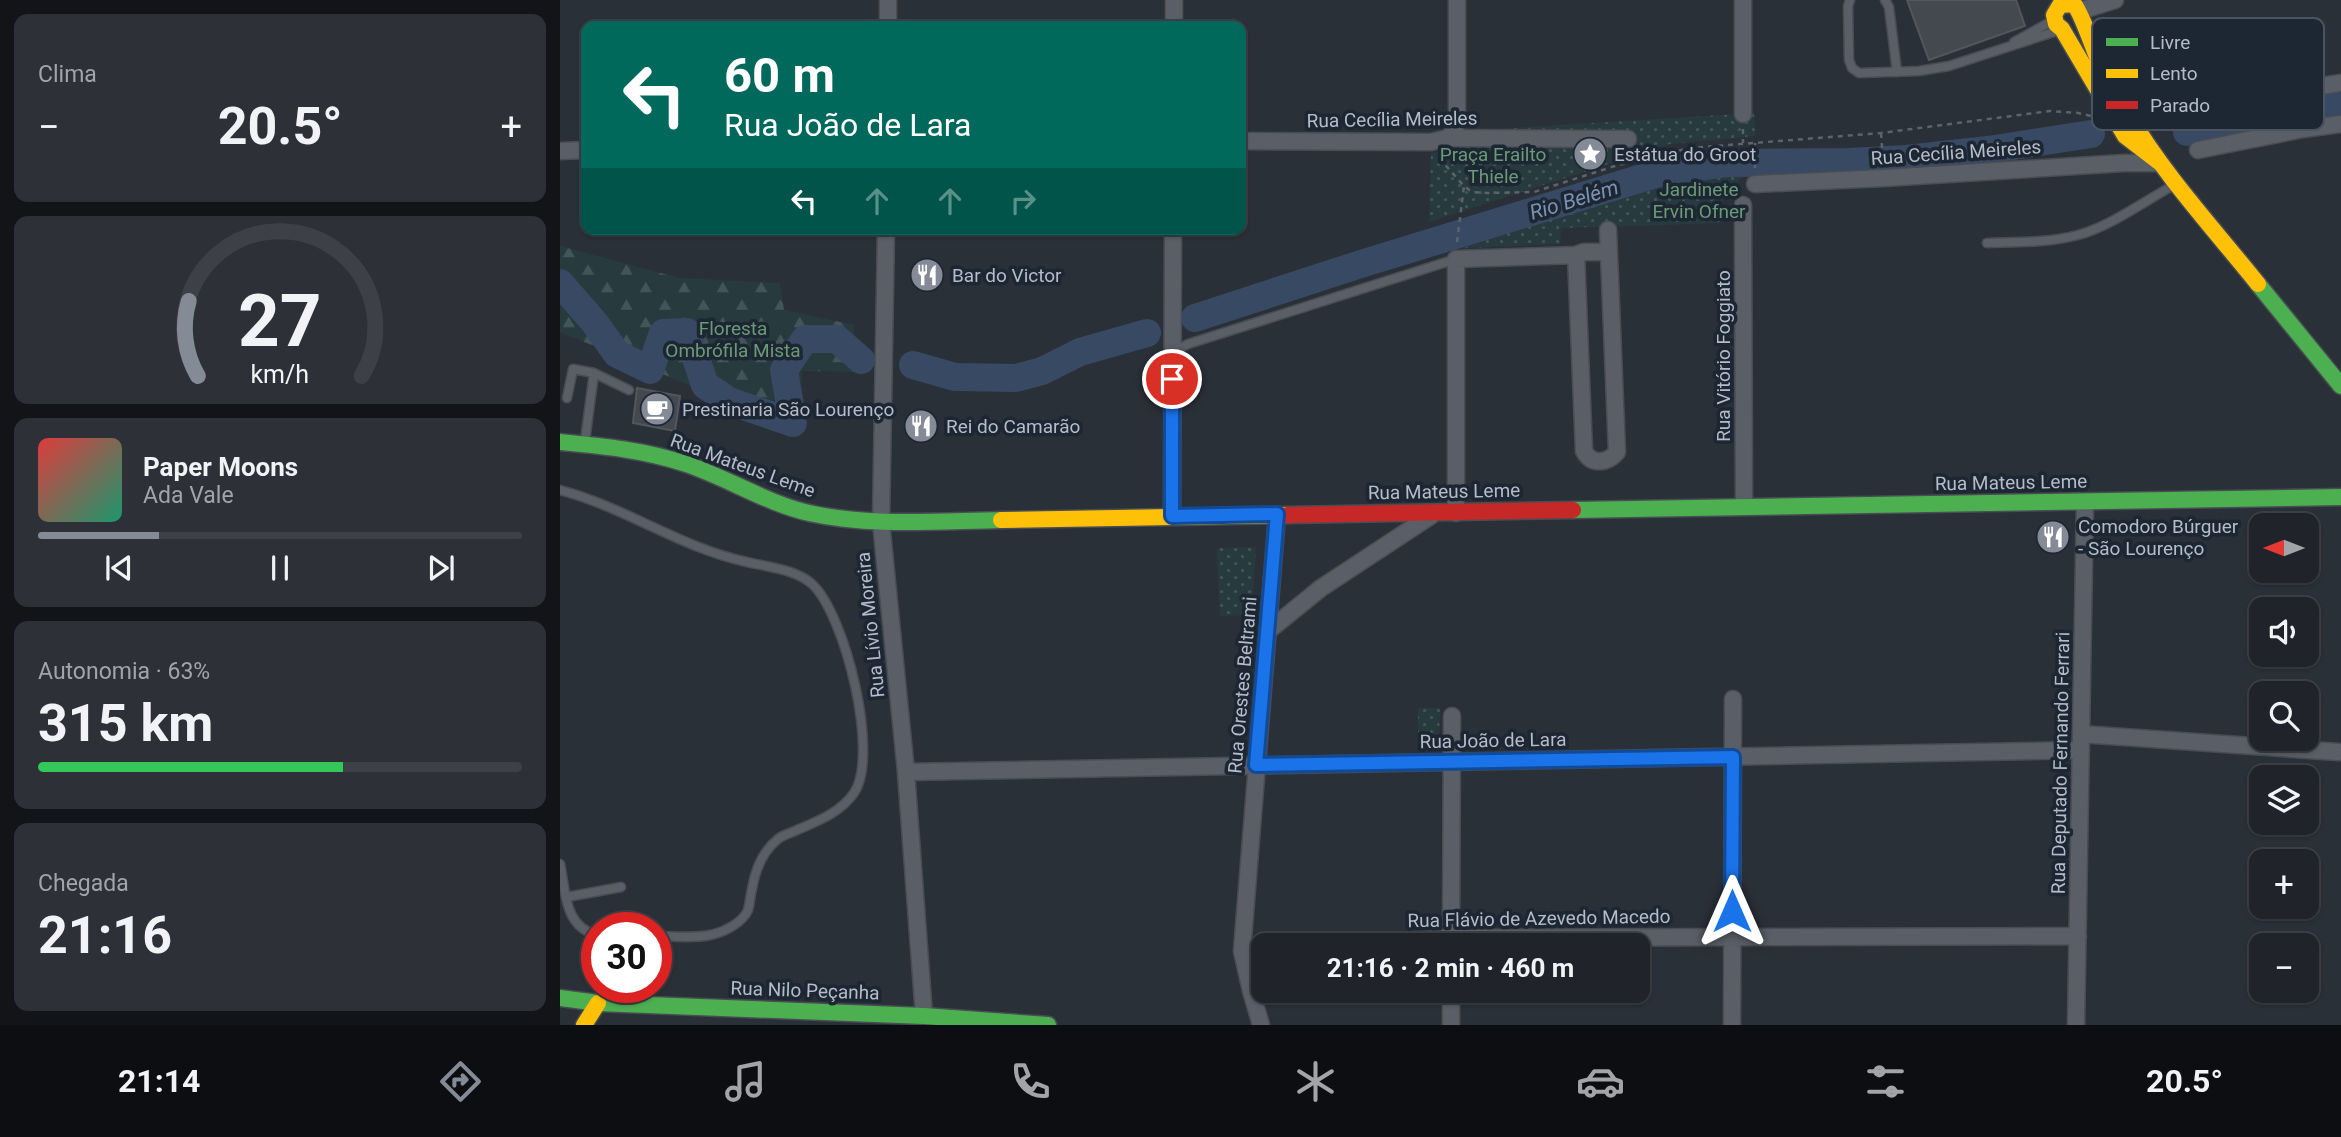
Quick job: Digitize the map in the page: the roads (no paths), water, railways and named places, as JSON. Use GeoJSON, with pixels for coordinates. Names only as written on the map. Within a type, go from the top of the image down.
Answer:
{"type":"FeatureCollection","features":[{"type":"Feature","properties":{"kind":"main road"},"geometry":{"type":"LineString","coordinates":[[2059,13],[2074,5],[2092,44]]}},
{"type":"Feature","properties":{"kind":"main road"},"geometry":{"type":"LineString","coordinates":[[2059,13],[2071,30],[2081,16]]}},
{"type":"Feature","properties":{"kind":"main road"},"geometry":{"type":"LineString","coordinates":[[2059,13],[2092,74]]}},
{"type":"Feature","properties":{"kind":"main road"},"geometry":{"type":"LineString","coordinates":[[2122,130],[2125,136],[2160,163]]}},
{"type":"Feature","properties":{"kind":"main road"},"geometry":{"type":"LineString","coordinates":[[2138,130],[2176,184],[2341,387]]}},
{"type":"Feature","properties":{"kind":"main road","name":"Rua Mateus Leme"},"geometry":{"type":"LineString","coordinates":[[560,442],[653,455],[685,464],[806,512],[881,522],[2341,498]]}},
{"type":"Feature","properties":{"kind":"main road","name":"Rua Nilo Peçanha"},"geometry":{"type":"LineString","coordinates":[[560,998],[581,1001]]}},
{"type":"Feature","properties":{"kind":"main road"},"geometry":{"type":"LineString","coordinates":[[584,1025],[598,1003]]}},
{"type":"Feature","properties":{"kind":"main road","name":"Rua Nilo Peçanha"},"geometry":{"type":"LineString","coordinates":[[598,1003],[924,1016],[1048,1025]]}},
{"type":"Feature","properties":{"kind":"street"},"geometry":{"type":"LineString","coordinates":[[888,0],[888,21]]}},
{"type":"Feature","properties":{"kind":"street"},"geometry":{"type":"LineString","coordinates":[[1174,0],[1174,21]]}},
{"type":"Feature","properties":{"kind":"street"},"geometry":{"type":"LineString","coordinates":[[1448,138],[1455,131],[1457,121],[1457,0]]}},
{"type":"Feature","properties":{"kind":"street"},"geometry":{"type":"LineString","coordinates":[[1743,0],[1743,114]]}},
{"type":"Feature","properties":{"kind":"street"},"geometry":{"type":"LineString","coordinates":[[2081,16],[2115,0]]}},
{"type":"Feature","properties":{"kind":"street"},"geometry":{"type":"LineString","coordinates":[[2198,150],[2298,130]]}},
{"type":"Feature","properties":{"kind":"street","name":"Rua Cecília Meireles"},"geometry":{"type":"LineString","coordinates":[[1246,141],[1628,139]]}},
{"type":"Feature","properties":{"kind":"street"},"geometry":{"type":"LineString","coordinates":[[560,151],[581,150]]}},
{"type":"Feature","properties":{"kind":"street","name":"Rua Cecília Meireles"},"geometry":{"type":"LineString","coordinates":[[1755,177],[1856,180],[2160,163]]}},
{"type":"Feature","properties":{"kind":"street","name":"Rua Vitório Foggiato"},"geometry":{"type":"LineString","coordinates":[[1743,205],[1744,507]]}},
{"type":"Feature","properties":{"kind":"street"},"geometry":{"type":"LineString","coordinates":[[1576,256],[1584,451],[1587,457],[1595,461],[1604,461],[1618,452],[1608,230]]}},
{"type":"Feature","properties":{"kind":"street","name":"Rua Lívio Moreira"},"geometry":{"type":"LineString","coordinates":[[886,235],[881,522],[906,772],[924,1016]]}},
{"type":"Feature","properties":{"kind":"street"},"geometry":{"type":"LineString","coordinates":[[1172,516],[1173,235]]}},
{"type":"Feature","properties":{"kind":"street"},"geometry":{"type":"LineString","coordinates":[[1455,513],[1455,259],[1576,256],[1584,251],[1609,252]]}},
{"type":"Feature","properties":{"kind":"street","name":"Rua Deputado Fernando Ferrari"},"geometry":{"type":"LineString","coordinates":[[2076,1025],[2085,502]]}},
{"type":"Feature","properties":{"kind":"street"},"geometry":{"type":"LineString","coordinates":[[1268,631],[1321,589],[1436,512]]}},
{"type":"Feature","properties":{"kind":"street","name":"Rua Orestes Beltrami"},"geometry":{"type":"LineString","coordinates":[[1262,1025],[1242,951],[1277,514]]}},
{"type":"Feature","properties":{"kind":"street"},"geometry":{"type":"LineString","coordinates":[[1732,1025],[1733,699]]}},
{"type":"Feature","properties":{"kind":"street"},"geometry":{"type":"LineString","coordinates":[[1451,933],[1452,716]]}},
{"type":"Feature","properties":{"kind":"street","name":"Rua João de Lara"},"geometry":{"type":"LineString","coordinates":[[906,772],[1733,757],[2081,742],[2337,752]]}},
{"type":"Feature","properties":{"kind":"street","name":"Rua Flávio de Azevedo Macedo"},"geometry":{"type":"LineString","coordinates":[[1650,938],[2078,936]]}},
{"type":"Feature","properties":{"kind":"street"},"geometry":{"type":"LineString","coordinates":[[1242,951],[1251,951]]}},
{"type":"Feature","properties":{"kind":"street"},"geometry":{"type":"LineString","coordinates":[[1451,1003],[1451,1025]]}},
{"type":"Feature","properties":{"kind":"lane"},"geometry":{"type":"LineString","coordinates":[[1850,0],[1849,60],[1852,68],[1859,73],[1919,71],[1948,66],[1995,52],[2059,13]]}},
{"type":"Feature","properties":{"kind":"lane"},"geometry":{"type":"LineString","coordinates":[[1885,0],[1889,7],[1897,72]]}},
{"type":"Feature","properties":{"kind":"lane"},"geometry":{"type":"LineString","coordinates":[[1987,243],[2052,241],[2081,235],[2176,184]]}},
{"type":"Feature","properties":{"kind":"lane"},"geometry":{"type":"LineString","coordinates":[[1172,352],[1188,344],[1455,259]]}},
{"type":"Feature","properties":{"kind":"lane"},"geometry":{"type":"LineString","coordinates":[[567,398],[573,369],[594,373],[629,390]]}},
{"type":"Feature","properties":{"kind":"lane"},"geometry":{"type":"LineString","coordinates":[[584,444],[594,373]]}},
{"type":"Feature","properties":{"kind":"lane"},"geometry":{"type":"LineString","coordinates":[[560,490],[585,497],[719,556],[788,572],[811,584],[827,605],[843,641],[861,708],[863,772],[855,792],[843,806],[827,817],[778,838],[762,858],[747,912],[734,925],[713,935],[672,936]]}},
{"type":"Feature","properties":{"kind":"lane"},"geometry":{"type":"LineString","coordinates":[[560,864],[572,919],[581,928]]}},
{"type":"Feature","properties":{"kind":"lane"},"geometry":{"type":"LineString","coordinates":[[567,897],[621,887]]}},
{"type":"Feature","properties":{"kind":"waterway","name":"Rio Belém"},"geometry":{"type":"LineString","coordinates":[[2324,108],[2341,106]]}},
{"type":"Feature","properties":{"kind":"waterway","name":"Rio Belém"},"geometry":{"type":"LineString","coordinates":[[2187,132],[2208,130]]}},
{"type":"Feature","properties":{"kind":"waterway","name":"Rio Belém"},"geometry":{"type":"LineString","coordinates":[[1195,318],[1665,171],[1728,163],[1906,159],[2091,134]]}},
{"type":"Feature","properties":{"kind":"waterway","name":"Rio Belém"},"geometry":{"type":"LineString","coordinates":[[560,283],[617,354],[650,370],[663,333],[687,332],[705,385],[729,401],[793,423],[784,370],[805,339],[837,339],[861,360]]}},
{"type":"Feature","properties":{"kind":"waterway","name":"Rio Belém"},"geometry":{"type":"LineString","coordinates":[[913,365],[955,377],[1016,378],[1042,371],[1080,352],[1147,333]]}},
{"type":"Feature","properties":{"kind":"place","name":"Estátua do Groot"},"geometry":{"type":"Point","coordinates":[1590,154]}},
{"type":"Feature","properties":{"kind":"place","name":"Bar do Victor"},"geometry":{"type":"Point","coordinates":[927,275]}},
{"type":"Feature","properties":{"kind":"place","name":"Prestinaria São Lourenço"},"geometry":{"type":"Point","coordinates":[657,409]}},
{"type":"Feature","properties":{"kind":"place","name":"Rei do Camarão"},"geometry":{"type":"Point","coordinates":[921,426]}},
{"type":"Feature","properties":{"kind":"place","name":"Comodoro Búrguer - São Lourenço"},"geometry":{"type":"Point","coordinates":[2053,537]}},
{"type":"Feature","properties":{"kind":"park label","name":"Praça Erailto Thiele"},"geometry":{"type":"Point","coordinates":[1493,165]}},
{"type":"Feature","properties":{"kind":"park label","name":"Jardinete Ervin Ofner"},"geometry":{"type":"Point","coordinates":[1699,200]}},
{"type":"Feature","properties":{"kind":"park label","name":"Floresta Ombrófila Mista"},"geometry":{"type":"Point","coordinates":[733,339]}}]}
